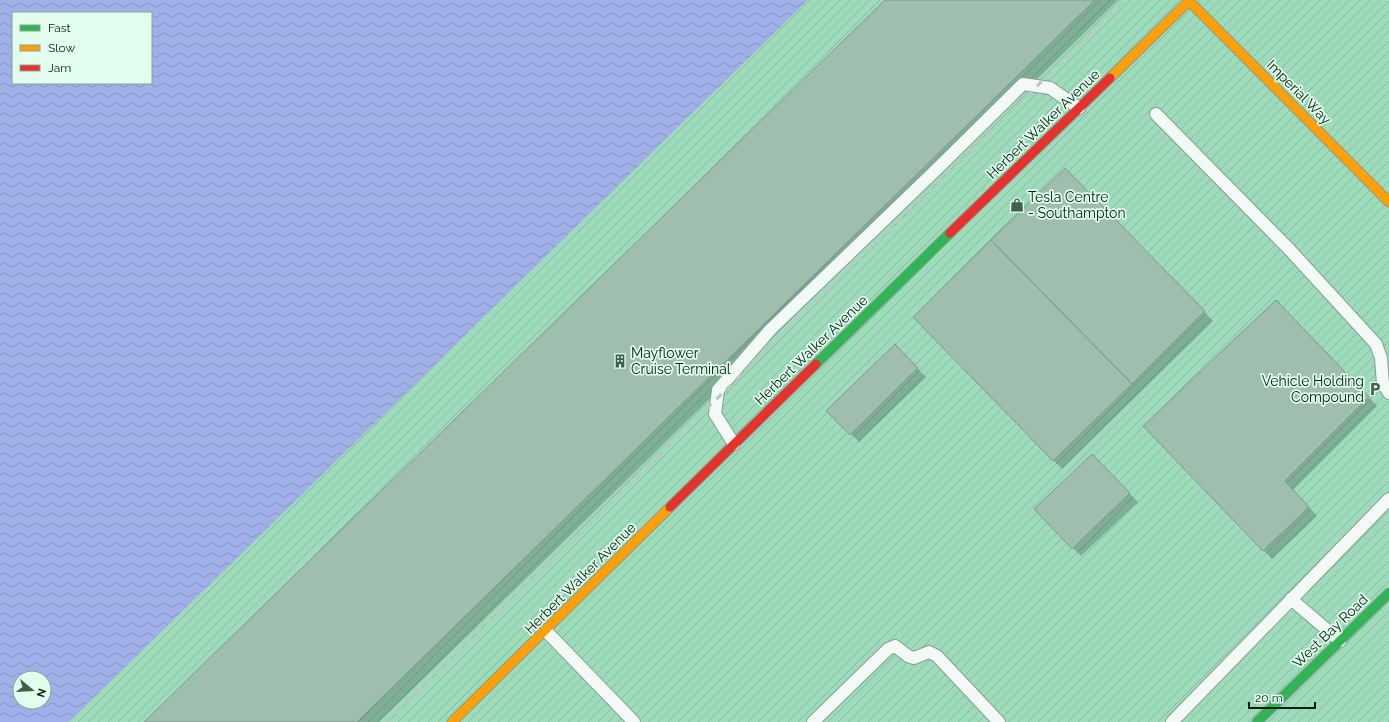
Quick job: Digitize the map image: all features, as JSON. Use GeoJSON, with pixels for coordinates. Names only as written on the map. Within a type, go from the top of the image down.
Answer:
{"type":"FeatureCollection","features":[{"type":"Feature","properties":{"kind":"street","name":"Herbert Walker Avenue"},"geometry":{"type":"LineString","coordinates":[[452,722],[734,444],[1189,1]]}},
{"type":"Feature","properties":{"kind":"street","name":"Imperial Way"},"geometry":{"type":"LineString","coordinates":[[1189,1],[1389,202]]}},
{"type":"Feature","properties":{"kind":"street","name":"West Bay Road"},"geometry":{"type":"LineString","coordinates":[[1257,722],[1389,594]]}},
{"type":"Feature","properties":{"kind":"lane"},"geometry":{"type":"LineString","coordinates":[[734,444],[715,414],[718,390],[770,330],[1023,84],[1050,88],[1079,108]]}},
{"type":"Feature","properties":{"kind":"lane"},"geometry":{"type":"LineString","coordinates":[[1156,114],[1290,249],[1376,344],[1381,358],[1383,384],[1389,393]]}},
{"type":"Feature","properties":{"kind":"lane"},"geometry":{"type":"LineString","coordinates":[[1172,722],[1389,499]]}},
{"type":"Feature","properties":{"kind":"lane"},"geometry":{"type":"LineString","coordinates":[[1291,599],[1340,641]]}},
{"type":"Feature","properties":{"kind":"lane"},"geometry":{"type":"LineString","coordinates":[[546,631],[634,722]]}},
{"type":"Feature","properties":{"kind":"lane"},"geometry":{"type":"LineString","coordinates":[[814,722],[888,649],[895,646],[914,658],[929,652],[937,656],[999,722]]}},
{"type":"Feature","properties":{"kind":"shaded area"},"geometry":{"type":"Polygon","coordinates":[[[808,0],[1389,0],[1389,722],[69,722],[808,0]]]}},
{"type":"Feature","properties":{"kind":"water"},"geometry":{"type":"Polygon","coordinates":[[[0,0],[808,0],[69,722],[0,722],[0,0]]]}},
{"type":"Feature","properties":{"kind":"building","name":"Mayflower Cruise Terminal"},"geometry":{"type":"Polygon","coordinates":[[[885,0],[1095,0],[357,722],[144,722],[885,0]]]}},
{"type":"Feature","properties":{"kind":"building"},"geometry":{"type":"Polygon","coordinates":[[[1065,168],[1205,311],[1132,384],[991,240],[1065,168]]]}},
{"type":"Feature","properties":{"kind":"building"},"geometry":{"type":"Polygon","coordinates":[[[991,240],[1132,384],[1053,461],[913,317],[991,240]]]}},
{"type":"Feature","properties":{"kind":"building"},"geometry":{"type":"Polygon","coordinates":[[[1276,300],[1369,397],[1285,481],[1309,507],[1263,551],[1143,426],[1276,300]]]}},
{"type":"Feature","properties":{"kind":"building"},"geometry":{"type":"Polygon","coordinates":[[[895,344],[918,368],[850,435],[826,411],[895,344]]]}},
{"type":"Feature","properties":{"kind":"building"},"geometry":{"type":"Polygon","coordinates":[[[1092,454],[1130,493],[1072,549],[1034,509],[1092,454]]]}},
{"type":"Feature","properties":{"kind":"railway"},"geometry":{"type":"LineString","coordinates":[[386,722],[1125,0]]}},
{"type":"Feature","properties":{"kind":"traffic: fast"},"geometry":{"type":"LineString","coordinates":[[816,364],[950,233]]}},
{"type":"Feature","properties":{"kind":"traffic: fast"},"geometry":{"type":"LineString","coordinates":[[1257,722],[1389,593]]}},
{"type":"Feature","properties":{"kind":"traffic: slow"},"geometry":{"type":"LineString","coordinates":[[1110,78],[1190,0]]}},
{"type":"Feature","properties":{"kind":"traffic: slow"},"geometry":{"type":"LineString","coordinates":[[1189,1],[1389,202]]}},
{"type":"Feature","properties":{"kind":"traffic: slow"},"geometry":{"type":"LineString","coordinates":[[452,722],[670,507]]}},
{"type":"Feature","properties":{"kind":"traffic: jam"},"geometry":{"type":"LineString","coordinates":[[950,233],[1110,78]]}},
{"type":"Feature","properties":{"kind":"traffic: jam"},"geometry":{"type":"LineString","coordinates":[[670,507],[816,364]]}},
{"type":"Feature","properties":{"kind":"place","name":"Tesla Centre - Southampton"},"geometry":{"type":"Point","coordinates":[1017,205]}},
{"type":"Feature","properties":{"kind":"place","name":"Mayflower Cruise Terminal"},"geometry":{"type":"Point","coordinates":[620,361]}},
{"type":"Feature","properties":{"kind":"place","name":"Vehicle Holding Compound"},"geometry":{"type":"Point","coordinates":[1375,389]}}]}
